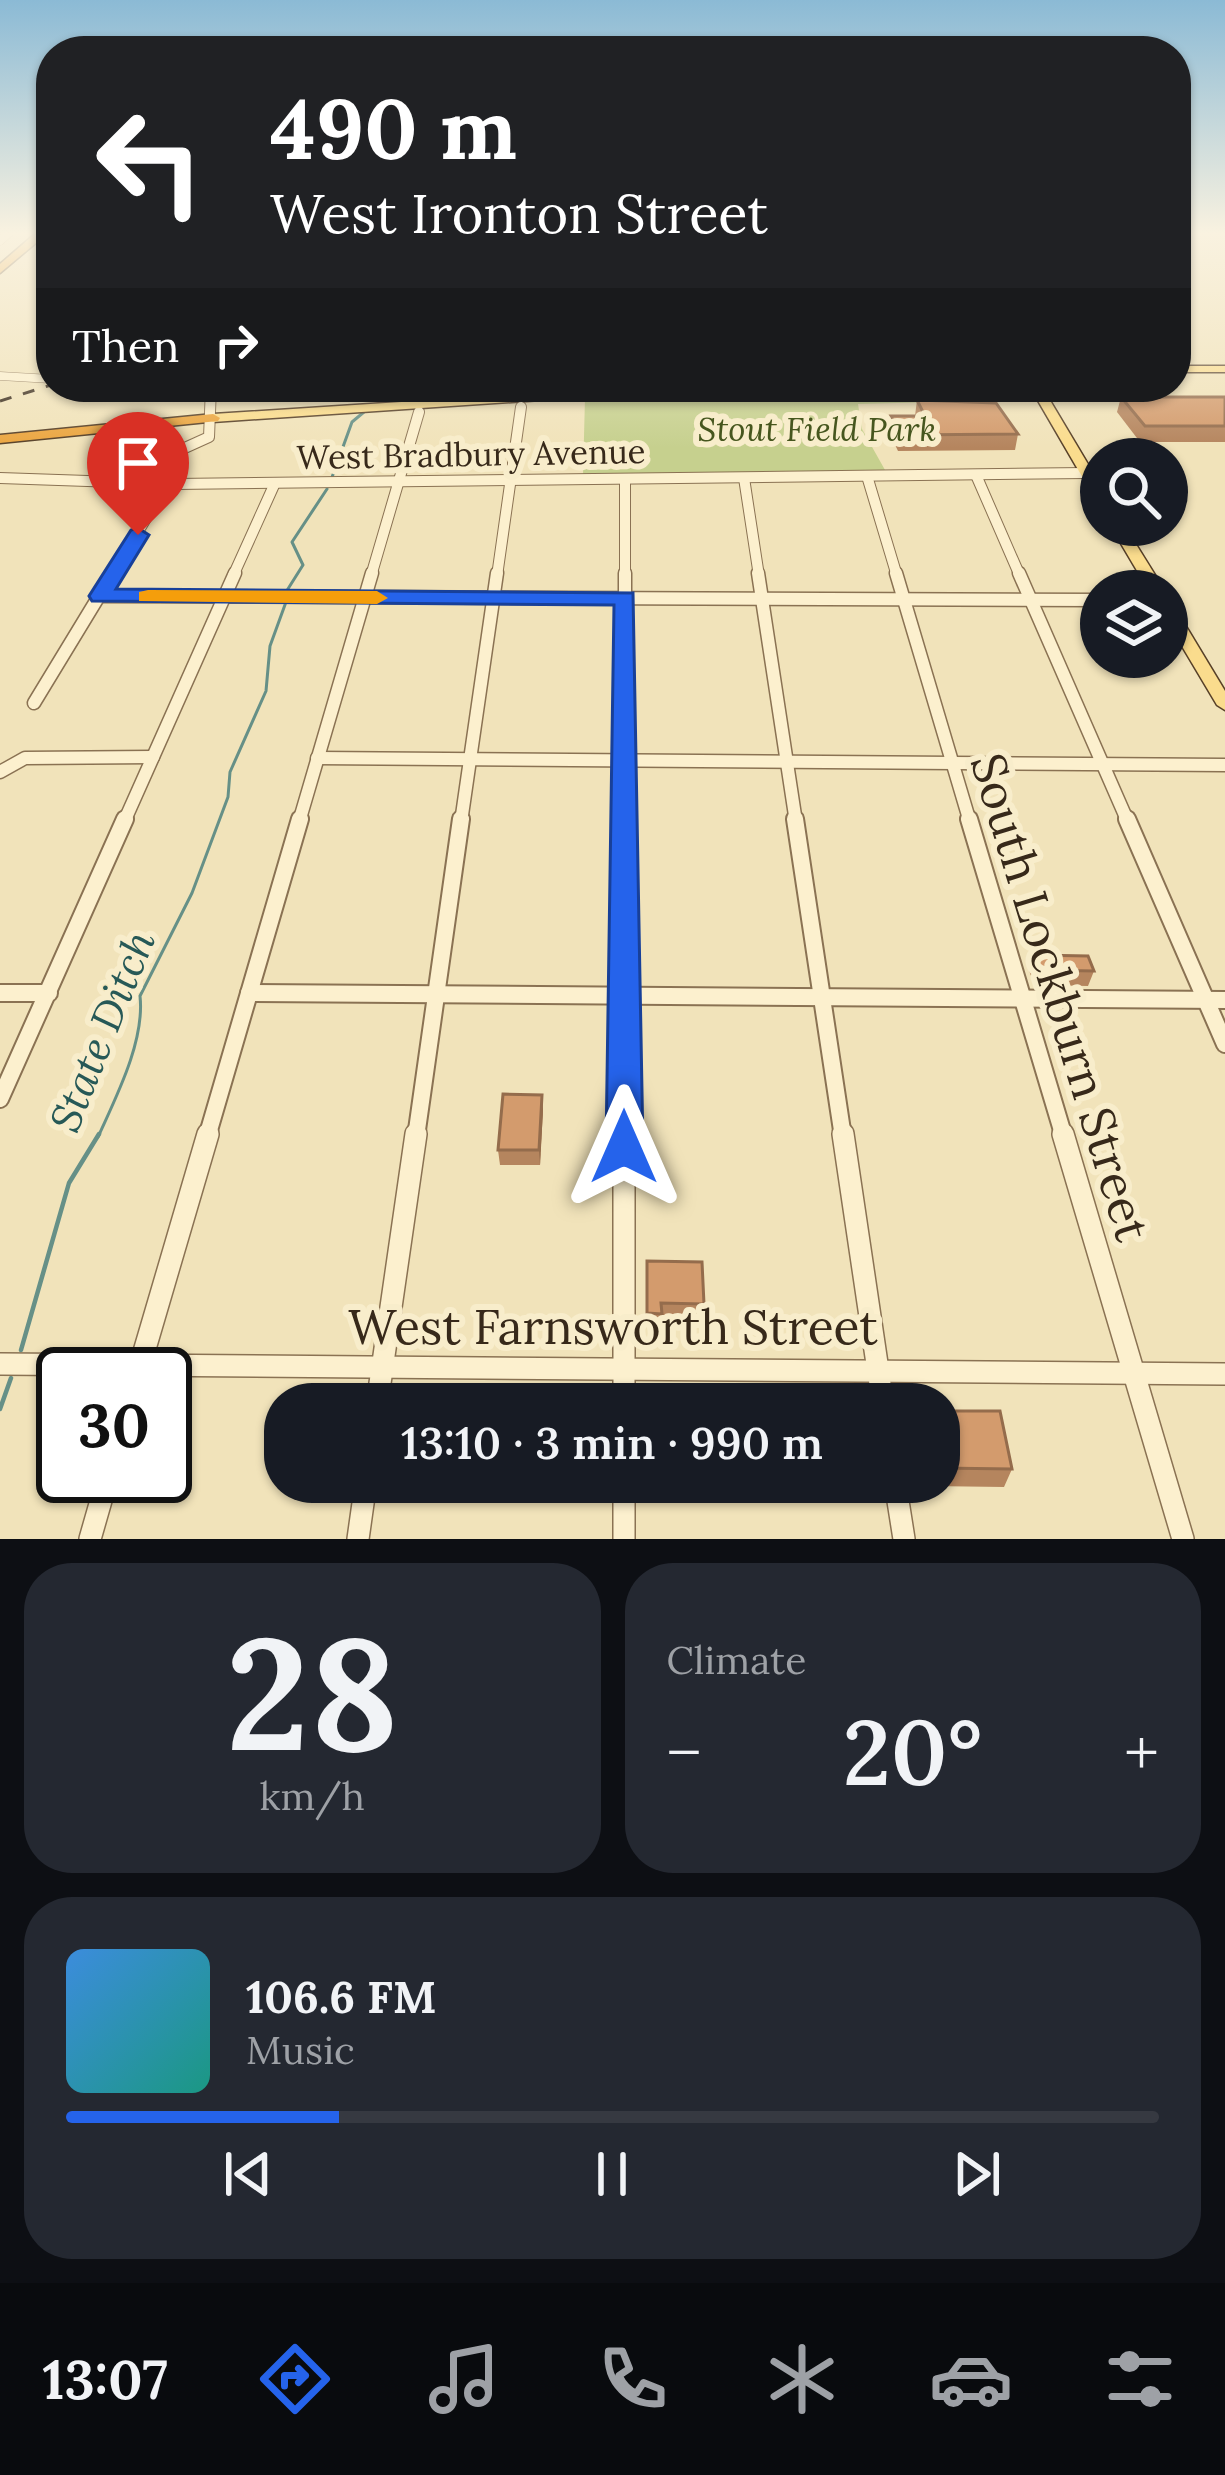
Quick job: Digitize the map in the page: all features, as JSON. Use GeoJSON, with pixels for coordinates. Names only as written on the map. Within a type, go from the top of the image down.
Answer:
{"type":"FeatureCollection","features":[{"type":"Feature","properties":{"kind":"highway"},"geometry":{"type":"LineString","coordinates":[[0,437],[213,416]]}},
{"type":"Feature","properties":{"kind":"main road"},"geometry":{"type":"LineString","coordinates":[[1191,367],[1225,366]]}},
{"type":"Feature","properties":{"kind":"main road"},"geometry":{"type":"LineString","coordinates":[[213,416],[392,402]]}},
{"type":"Feature","properties":{"kind":"main road"},"geometry":{"type":"LineString","coordinates":[[213,416],[444,402]]}},
{"type":"Feature","properties":{"kind":"main road"},"geometry":{"type":"LineString","coordinates":[[1045,402],[1080,463]]}},
{"type":"Feature","properties":{"kind":"main road"},"geometry":{"type":"LineString","coordinates":[[1188,643],[1225,705]]}},
{"type":"Feature","properties":{"kind":"street"},"geometry":{"type":"LineString","coordinates":[[0,376],[36,378]]}},
{"type":"Feature","properties":{"kind":"street"},"geometry":{"type":"LineString","coordinates":[[110,482],[201,443],[212,433],[213,402]]}},
{"type":"Feature","properties":{"kind":"street"},"geometry":{"type":"LineString","coordinates":[[380,1383],[521,407]]}},
{"type":"Feature","properties":{"kind":"street"},"geometry":{"type":"LineString","coordinates":[[145,1347],[419,412]]}},
{"type":"Feature","properties":{"kind":"street","name":"West Bradbury Avenue"},"geometry":{"type":"LineString","coordinates":[[0,478],[167,484],[1080,473]]}},
{"type":"Feature","properties":{"kind":"street"},"geometry":{"type":"LineString","coordinates":[[976,475],[1102,764],[1215,1000],[1225,1044]]}},
{"type":"Feature","properties":{"kind":"street","name":"South Lockburn Street"},"geometry":{"type":"LineString","coordinates":[[867,476],[1184,1539]]}},
{"type":"Feature","properties":{"kind":"street"},"geometry":{"type":"LineString","coordinates":[[744,478],[766,598],[880,1383]]}},
{"type":"Feature","properties":{"kind":"street"},"geometry":{"type":"LineString","coordinates":[[624,1383],[625,479]]}},
{"type":"Feature","properties":{"kind":"street"},"geometry":{"type":"LineString","coordinates":[[0,1100],[275,483]]}},
{"type":"Feature","properties":{"kind":"street"},"geometry":{"type":"LineString","coordinates":[[34,703],[167,484]]}},
{"type":"Feature","properties":{"kind":"street"},"geometry":{"type":"LineString","coordinates":[[100,596],[1080,600]]}},
{"type":"Feature","properties":{"kind":"street"},"geometry":{"type":"LineString","coordinates":[[6,766],[153,757]]}},
{"type":"Feature","properties":{"kind":"street"},"geometry":{"type":"LineString","coordinates":[[317,758],[1225,765]]}},
{"type":"Feature","properties":{"kind":"street"},"geometry":{"type":"LineString","coordinates":[[249,992],[1215,1000]]}},
{"type":"Feature","properties":{"kind":"street"},"geometry":{"type":"LineString","coordinates":[[0,993],[49,993]]}},
{"type":"Feature","properties":{"kind":"street","name":"West Farnsworth Street"},"geometry":{"type":"LineString","coordinates":[[0,1364],[36,1366]]}},
{"type":"Feature","properties":{"kind":"street","name":"West Farnsworth Street"},"geometry":{"type":"LineString","coordinates":[[192,1369],[624,1367],[1225,1374]]}},
{"type":"Feature","properties":{"kind":"street"},"geometry":{"type":"LineString","coordinates":[[89,1539],[100,1503]]}},
{"type":"Feature","properties":{"kind":"street"},"geometry":{"type":"LineString","coordinates":[[358,1539],[363,1503]]}},
{"type":"Feature","properties":{"kind":"street"},"geometry":{"type":"LineString","coordinates":[[624,1503],[624,1539]]}},
{"type":"Feature","properties":{"kind":"street"},"geometry":{"type":"LineString","coordinates":[[898,1503],[904,1539]]}},
{"type":"Feature","properties":{"kind":"green space","name":"Stout Field Park"},"geometry":{"type":"Polygon","coordinates":[[[585,402],[936,402],[858,404],[862,429],[885,470],[880,473],[583,475],[585,402]]]}},
{"type":"Feature","properties":{"kind":"building"},"geometry":{"type":"Polygon","coordinates":[[[1225,397],[1225,426],[1145,426],[1125,402],[1225,397]]]}},
{"type":"Feature","properties":{"kind":"building"},"geometry":{"type":"Polygon","coordinates":[[[918,402],[996,403],[1018,434],[900,435],[891,416],[925,416],[918,402]]]}},
{"type":"Feature","properties":{"kind":"building"},"geometry":{"type":"Polygon","coordinates":[[[123,428],[146,429],[134,443],[110,443],[123,428]]]}},
{"type":"Feature","properties":{"kind":"building"},"geometry":{"type":"Polygon","coordinates":[[[1034,955],[1088,956],[1094,971],[1039,970],[1034,955]]]}},
{"type":"Feature","properties":{"kind":"building"},"geometry":{"type":"Polygon","coordinates":[[[503,1094],[542,1095],[539,1150],[498,1150],[503,1094]]]}},
{"type":"Feature","properties":{"kind":"building"},"geometry":{"type":"Polygon","coordinates":[[[647,1261],[702,1262],[704,1304],[661,1303],[662,1314],[647,1313],[647,1261]]]}},
{"type":"Feature","properties":{"kind":"building"},"geometry":{"type":"Polygon","coordinates":[[[960,1411],[1000,1411],[1012,1469],[960,1468],[960,1411]]]}},
{"type":"Feature","properties":{"kind":"waterway","name":"State Ditch"},"geometry":{"type":"LineString","coordinates":[[331,480],[352,422],[364,412]]}},
{"type":"Feature","properties":{"kind":"waterway","name":"State Ditch"},"geometry":{"type":"LineString","coordinates":[[286,592],[303,565],[292,542],[327,489]]}},
{"type":"Feature","properties":{"kind":"waterway","name":"State Ditch"},"geometry":{"type":"LineString","coordinates":[[98,1137],[134,1050],[140,996],[192,893],[228,797],[230,772],[266,691],[270,646],[286,602]]}},
{"type":"Feature","properties":{"kind":"waterway","name":"State Ditch"},"geometry":{"type":"LineString","coordinates":[[21,1350],[69,1183],[99,1134]]}},
{"type":"Feature","properties":{"kind":"waterway","name":"State Ditch"},"geometry":{"type":"LineString","coordinates":[[0,1409],[11,1378]]}},
{"type":"Feature","properties":{"kind":"railway"},"geometry":{"type":"LineString","coordinates":[[0,401],[36,390]]}},
{"type":"Feature","properties":{"kind":"slow traffic"},"geometry":{"type":"LineString","coordinates":[[148,597],[377,598]]}},
{"type":"Feature","properties":{"kind":"route"},"geometry":{"type":"LineString","coordinates":[[138,535],[100,596],[625,598],[624,1147]]}}]}
